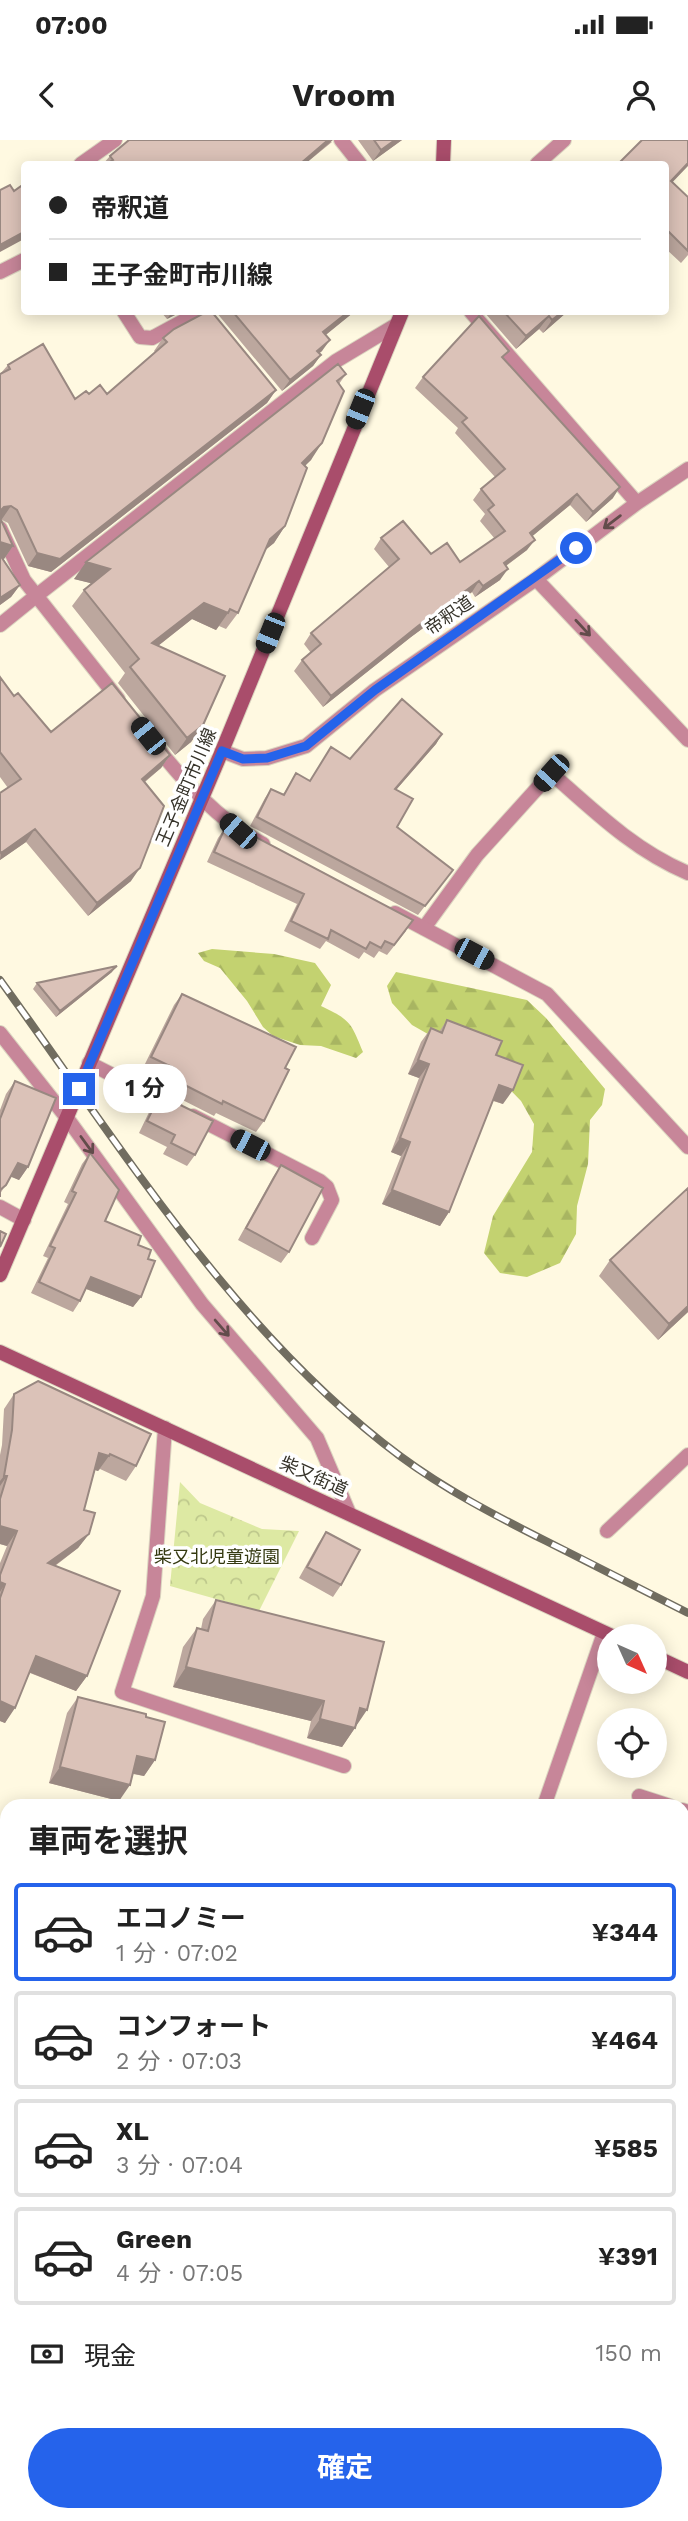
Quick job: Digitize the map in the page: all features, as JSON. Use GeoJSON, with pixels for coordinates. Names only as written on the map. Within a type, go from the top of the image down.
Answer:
{"type":"FeatureCollection","features":[{"type":"Feature","properties":{"kind":"main road"},"geometry":{"type":"LineString","coordinates":[[443,140],[443,161]]}},
{"type":"Feature","properties":{"kind":"main road","name":"王子金町市川線"},"geometry":{"type":"LineString","coordinates":[[0,1275],[202,799],[399,318]]}},
{"type":"Feature","properties":{"kind":"main road","name":"柴又街道"},"geometry":{"type":"LineString","coordinates":[[0,1352],[597,1629]]}},
{"type":"Feature","properties":{"kind":"main road"},"geometry":{"type":"LineString","coordinates":[[667,1662],[688,1672]]}},
{"type":"Feature","properties":{"kind":"street"},"geometry":{"type":"LineString","coordinates":[[85,161],[115,140]]}},
{"type":"Feature","properties":{"kind":"street"},"geometry":{"type":"LineString","coordinates":[[341,140],[357,161]]}},
{"type":"Feature","properties":{"kind":"street"},"geometry":{"type":"LineString","coordinates":[[540,161],[564,140]]}},
{"type":"Feature","properties":{"kind":"street"},"geometry":{"type":"LineString","coordinates":[[0,272],[21,262]]}},
{"type":"Feature","properties":{"kind":"street"},"geometry":{"type":"LineString","coordinates":[[126,315],[140,337],[152,338],[206,315]]}},
{"type":"Feature","properties":{"kind":"street"},"geometry":{"type":"LineString","coordinates":[[474,315],[637,503]]}},
{"type":"Feature","properties":{"kind":"street"},"geometry":{"type":"LineString","coordinates":[[0,625],[276,399],[399,318]]}},
{"type":"Feature","properties":{"kind":"street","name":"帝釈道"},"geometry":{"type":"LineString","coordinates":[[222,751],[243,759],[267,758],[306,746],[375,690],[536,579],[637,503],[688,469]]}},
{"type":"Feature","properties":{"kind":"street"},"geometry":{"type":"LineString","coordinates":[[0,528],[24,580],[131,715]]}},
{"type":"Feature","properties":{"kind":"street"},"geometry":{"type":"LineString","coordinates":[[536,579],[688,740]]}},
{"type":"Feature","properties":{"kind":"street"},"geometry":{"type":"LineString","coordinates":[[148,736],[202,799],[238,831],[273,849]]}},
{"type":"Feature","properties":{"kind":"street"},"geometry":{"type":"LineString","coordinates":[[424,928],[477,855],[551,773],[613,828],[662,863],[688,873]]}},
{"type":"Feature","properties":{"kind":"street"},"geometry":{"type":"LineString","coordinates":[[378,904],[547,994],[688,1147]]}},
{"type":"Feature","properties":{"kind":"street"},"geometry":{"type":"LineString","coordinates":[[0,1033],[67,1118],[202,1304],[317,1438],[349,1513]]}},
{"type":"Feature","properties":{"kind":"street"},"geometry":{"type":"LineString","coordinates":[[89,1063],[320,1181],[327,1187],[332,1200],[312,1238]]}},
{"type":"Feature","properties":{"kind":"street"},"geometry":{"type":"LineString","coordinates":[[0,1207],[24,1220]]}},
{"type":"Feature","properties":{"kind":"street"},"geometry":{"type":"LineString","coordinates":[[165,1428],[153,1596],[122,1692],[344,1766]]}},
{"type":"Feature","properties":{"kind":"street"},"geometry":{"type":"LineString","coordinates":[[607,1531],[688,1455]]}},
{"type":"Feature","properties":{"kind":"street"},"geometry":{"type":"LineString","coordinates":[[547,1799],[597,1664]]}},
{"type":"Feature","properties":{"kind":"street"},"geometry":{"type":"LineString","coordinates":[[639,1796],[648,1799]]}},
{"type":"Feature","properties":{"kind":"green space"},"geometry":{"type":"Polygon","coordinates":[[[212,949],[274,954],[315,963],[331,985],[321,1006],[349,1023],[363,1052],[356,1058],[321,1046],[300,1045],[273,1036],[263,1027],[247,1001],[220,968],[204,961],[198,953],[212,949]]]}},
{"type":"Feature","properties":{"kind":"green space"},"geometry":{"type":"Polygon","coordinates":[[[396,972],[527,1000],[546,1018],[605,1089],[602,1105],[590,1120],[588,1164],[577,1206],[576,1234],[560,1263],[527,1277],[500,1273],[484,1253],[493,1216],[532,1152],[534,1124],[521,1101],[499,1078],[412,1025],[392,1003],[387,986],[396,972]]]}},
{"type":"Feature","properties":{"kind":"green space","name":"柴又北児童遊園"},"geometry":{"type":"Polygon","coordinates":[[[180,1482],[200,1503],[262,1529],[299,1531],[259,1611],[170,1586],[180,1482]]]}},
{"type":"Feature","properties":{"kind":"building"},"geometry":{"type":"Polygon","coordinates":[[[129,140],[328,140],[304,161],[111,161],[110,156],[129,140]]]}},
{"type":"Feature","properties":{"kind":"building"},"geometry":{"type":"Polygon","coordinates":[[[374,140],[395,140],[381,150],[374,140]]]}},
{"type":"Feature","properties":{"kind":"building"},"geometry":{"type":"Polygon","coordinates":[[[642,140],[688,140],[688,163],[671,181],[688,197],[688,251],[669,232],[669,161],[621,161],[642,140]]]}},
{"type":"Feature","properties":{"kind":"building"},"geometry":{"type":"Polygon","coordinates":[[[10,185],[14,191],[21,186],[21,234],[0,245],[0,190],[10,185]]]}},
{"type":"Feature","properties":{"kind":"building"},"geometry":{"type":"Polygon","coordinates":[[[200,315],[214,315],[276,390],[60,559],[37,553],[17,510],[11,506],[1,510],[0,518],[0,374],[10,369],[8,365],[43,344],[75,399],[86,391],[89,394],[100,385],[107,394],[167,342],[163,338],[174,329],[200,315]]]}},
{"type":"Feature","properties":{"kind":"building"},"geometry":{"type":"Polygon","coordinates":[[[236,315],[344,315],[323,332],[330,340],[317,351],[321,355],[290,380],[236,315]]]}},
{"type":"Feature","properties":{"kind":"building"},"geometry":{"type":"Polygon","coordinates":[[[507,315],[558,315],[552,320],[549,316],[526,336],[507,315]]]}},
{"type":"Feature","properties":{"kind":"building"},"geometry":{"type":"Polygon","coordinates":[[[479,316],[509,351],[502,357],[620,487],[593,512],[577,494],[530,533],[535,540],[504,563],[508,569],[483,586],[479,581],[331,696],[302,660],[321,644],[311,633],[399,559],[381,538],[403,521],[431,554],[447,543],[460,562],[505,531],[488,510],[494,505],[481,489],[505,469],[462,422],[467,418],[423,377],[479,316]]]}},
{"type":"Feature","properties":{"kind":"building"},"geometry":{"type":"Polygon","coordinates":[[[338,364],[346,374],[337,381],[344,391],[322,443],[302,463],[307,468],[285,526],[270,539],[238,613],[230,609],[228,613],[204,603],[152,643],[225,676],[203,725],[187,738],[130,667],[139,659],[84,590],[110,569],[86,562],[338,364]]]}},
{"type":"Feature","properties":{"kind":"building"},"geometry":{"type":"Polygon","coordinates":[[[0,518],[13,546],[0,542],[0,518]]]}},
{"type":"Feature","properties":{"kind":"building"},"geometry":{"type":"Polygon","coordinates":[[[0,555],[20,585],[0,598],[0,555]]]}},
{"type":"Feature","properties":{"kind":"building"},"geometry":{"type":"Polygon","coordinates":[[[0,677],[14,696],[18,693],[51,732],[112,683],[170,755],[142,779],[164,806],[140,868],[97,903],[35,829],[1,853],[0,851],[0,793],[21,779],[0,752],[0,677]]]}},
{"type":"Feature","properties":{"kind":"building"},"geometry":{"type":"Polygon","coordinates":[[[402,699],[442,734],[395,789],[413,799],[397,827],[453,870],[425,906],[257,817],[271,789],[284,795],[296,773],[310,781],[331,747],[350,759],[402,699]]]}},
{"type":"Feature","properties":{"kind":"building"},"geometry":{"type":"Polygon","coordinates":[[[225,828],[246,837],[248,833],[413,920],[394,945],[385,941],[381,948],[370,942],[366,949],[331,930],[328,939],[291,921],[304,894],[214,852],[225,828]]]}},
{"type":"Feature","properties":{"kind":"building"},"geometry":{"type":"Polygon","coordinates":[[[117,966],[60,1011],[37,983],[117,966]]]}},
{"type":"Feature","properties":{"kind":"building"},"geometry":{"type":"Polygon","coordinates":[[[182,994],[296,1047],[285,1068],[289,1070],[264,1121],[223,1101],[222,1104],[169,1077],[174,1068],[151,1057],[182,994]]]}},
{"type":"Feature","properties":{"kind":"building"},"geometry":{"type":"Polygon","coordinates":[[[447,1020],[502,1041],[496,1055],[523,1065],[513,1090],[499,1085],[449,1212],[392,1190],[410,1142],[400,1138],[429,1064],[418,1060],[431,1028],[442,1033],[447,1020]]]}},
{"type":"Feature","properties":{"kind":"building"},"geometry":{"type":"Polygon","coordinates":[[[15,1081],[56,1098],[28,1167],[18,1163],[6,1185],[0,1190],[0,1119],[15,1081]]]}},
{"type":"Feature","properties":{"kind":"building"},"geometry":{"type":"Polygon","coordinates":[[[160,1095],[213,1121],[195,1155],[171,1143],[175,1135],[147,1121],[160,1095]]]}},
{"type":"Feature","properties":{"kind":"building"},"geometry":{"type":"Polygon","coordinates":[[[90,1153],[119,1190],[105,1221],[141,1236],[138,1245],[151,1250],[148,1259],[155,1261],[141,1297],[91,1277],[80,1301],[39,1282],[55,1248],[50,1246],[76,1193],[72,1191],[90,1153]]]}},
{"type":"Feature","properties":{"kind":"building"},"geometry":{"type":"Polygon","coordinates":[[[281,1165],[323,1188],[289,1252],[246,1228],[281,1165]]]}},
{"type":"Feature","properties":{"kind":"building"},"geometry":{"type":"Polygon","coordinates":[[[688,1188],[688,1306],[669,1324],[610,1260],[688,1188]]]}},
{"type":"Feature","properties":{"kind":"building"},"geometry":{"type":"Polygon","coordinates":[[[0,1231],[6,1234],[0,1247],[0,1231]]]}},
{"type":"Feature","properties":{"kind":"building"},"geometry":{"type":"Polygon","coordinates":[[[38,1381],[151,1434],[136,1466],[110,1454],[99,1453],[84,1510],[95,1513],[89,1534],[48,1563],[120,1591],[87,1676],[36,1656],[15,1708],[0,1701],[0,1598],[5,1584],[0,1582],[0,1575],[17,1531],[0,1526],[0,1499],[7,1476],[4,1476],[12,1430],[14,1394],[38,1381]]]}},
{"type":"Feature","properties":{"kind":"building"},"geometry":{"type":"Polygon","coordinates":[[[326,1532],[360,1550],[341,1585],[307,1567],[326,1532]]]}},
{"type":"Feature","properties":{"kind":"building"},"geometry":{"type":"Polygon","coordinates":[[[216,1600],[384,1642],[367,1710],[360,1708],[355,1728],[320,1719],[324,1701],[186,1667],[197,1628],[208,1631],[216,1600]]]}},
{"type":"Feature","properties":{"kind":"building"},"geometry":{"type":"Polygon","coordinates":[[[78,1697],[146,1714],[146,1717],[165,1722],[155,1760],[137,1756],[130,1785],[60,1767],[78,1697]]]}},
{"type":"Feature","properties":{"kind":"railway"},"geometry":{"type":"LineString","coordinates":[[0,980],[183,1234],[285,1353],[340,1407],[400,1456],[453,1491],[688,1613]]}},
{"type":"Feature","properties":{"kind":"route"},"geometry":{"type":"LineString","coordinates":[[79,1089],[222,751],[243,759],[267,758],[306,746],[375,690],[536,579],[576,548]]}}]}
